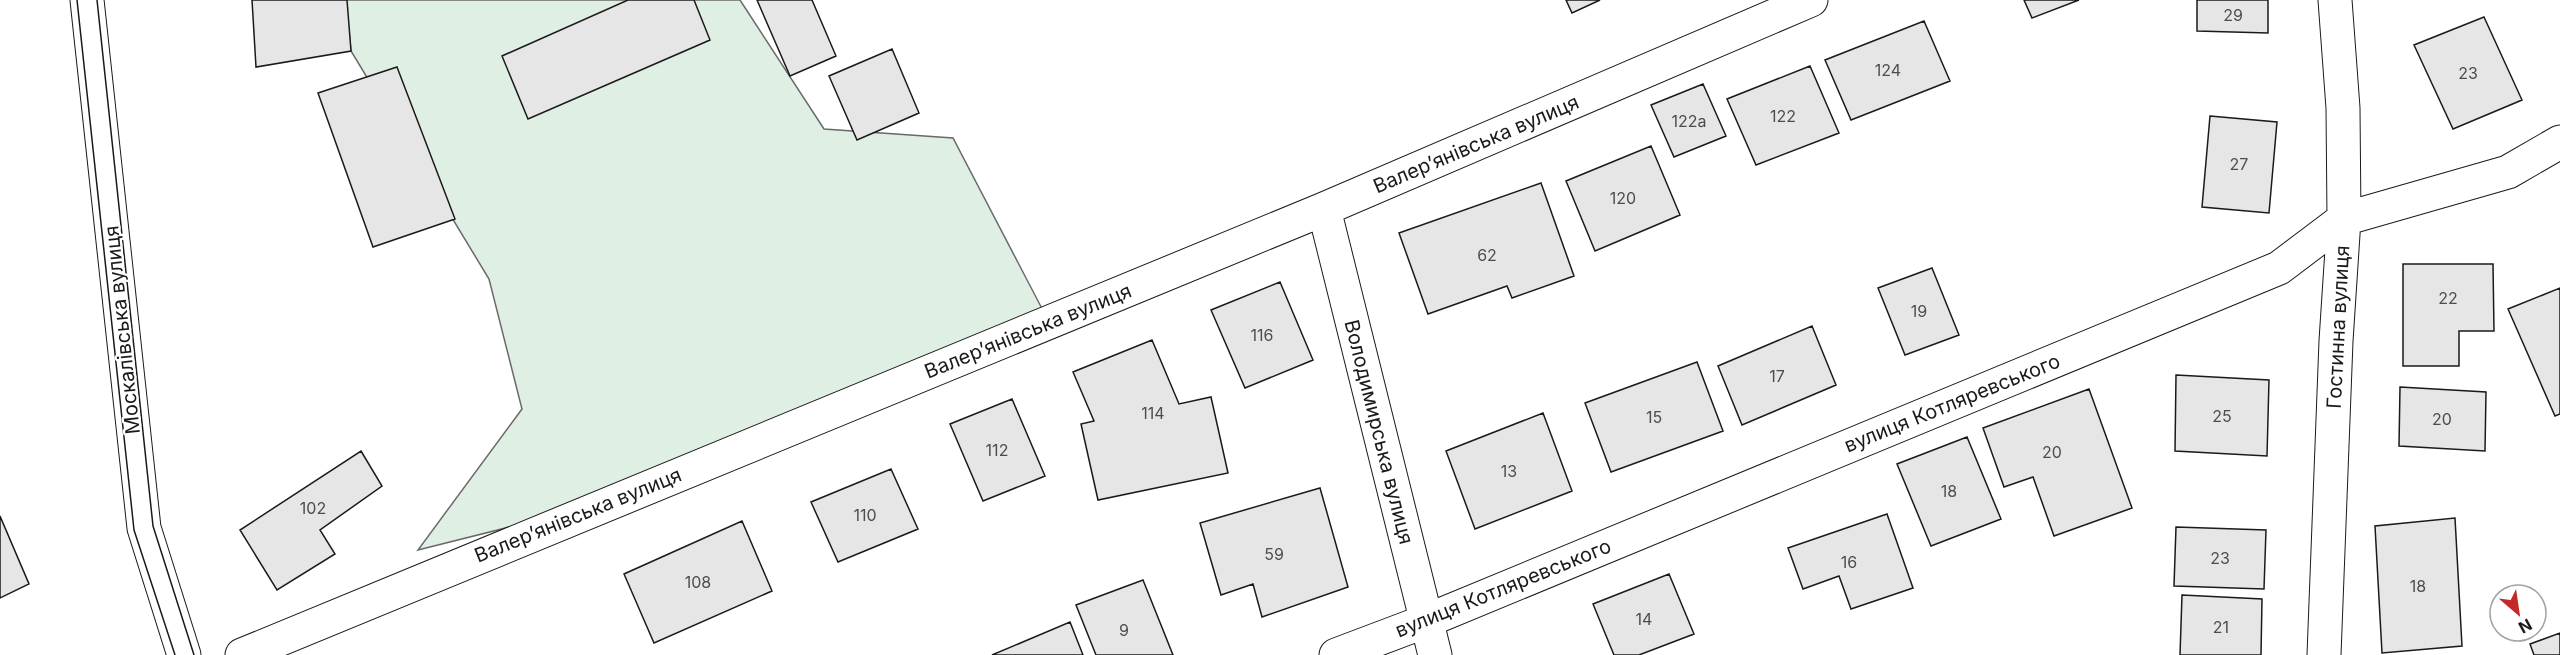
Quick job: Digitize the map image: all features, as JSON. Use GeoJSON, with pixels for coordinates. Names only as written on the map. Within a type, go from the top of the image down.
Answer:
{"type":"FeatureCollection","features":[{"type":"Feature","properties":{"kind":"street","name":"Москалівська вулиця"},"geometry":{"type":"LineString","coordinates":[[87,0],[144,528],[184,655]]}},
{"type":"Feature","properties":{"kind":"street","name":"Валер’янівська вулиця"},"geometry":{"type":"LineString","coordinates":[[242,655],[1324,209],[1811,0]]}},
{"type":"Feature","properties":{"kind":"street","name":"Гостинна вулиця"},"geometry":{"type":"LineString","coordinates":[[2324,655],[2336,341],[2344,219],[2343,108],[2335,0]]}},
{"type":"Feature","properties":{"kind":"street","name":"вулиця Котляревського"},"geometry":{"type":"LineString","coordinates":[[1336,655],[1426,621],[2279,268],[2344,219],[2508,172],[2560,142]]}},
{"type":"Feature","properties":{"kind":"street","name":"Володимирська вулиця"},"geometry":{"type":"LineString","coordinates":[[1324,209],[1435,655]]}},
{"type":"Feature","properties":{"kind":"green space"},"geometry":{"type":"Polygon","coordinates":[[[346,0],[740,0],[824,129],[953,138],[1049,322],[613,501],[418,550],[522,409],[489,279],[351,51],[346,0]]]}},
{"type":"Feature","properties":{"kind":"building"},"geometry":{"type":"Polygon","coordinates":[[[252,0],[347,0],[351,51],[256,67],[252,0]]]}},
{"type":"Feature","properties":{"kind":"building"},"geometry":{"type":"Polygon","coordinates":[[[628,0],[694,0],[710,40],[528,119],[502,56],[628,0]]]}},
{"type":"Feature","properties":{"kind":"building"},"geometry":{"type":"Polygon","coordinates":[[[757,0],[812,0],[836,56],[790,76],[757,0]]]}},
{"type":"Feature","properties":{"kind":"building"},"geometry":{"type":"Polygon","coordinates":[[[1566,0],[1600,0],[1572,13],[1566,0]]]}},
{"type":"Feature","properties":{"kind":"building"},"geometry":{"type":"Polygon","coordinates":[[[2024,0],[2079,0],[2032,18],[2024,0]]]}},
{"type":"Feature","properties":{"kind":"building"},"geometry":{"type":"Polygon","coordinates":[[[2197,0],[2268,0],[2268,33],[2197,31],[2197,0]]]}},
{"type":"Feature","properties":{"kind":"building"},"geometry":{"type":"Polygon","coordinates":[[[2484,17],[2522,100],[2453,129],[2414,45],[2484,17]]]}},
{"type":"Feature","properties":{"kind":"building"},"geometry":{"type":"Polygon","coordinates":[[[1924,21],[1950,81],[1851,120],[1825,60],[1924,21]]]}},
{"type":"Feature","properties":{"kind":"building"},"geometry":{"type":"Polygon","coordinates":[[[892,49],[919,113],[857,140],[829,76],[892,49]]]}},
{"type":"Feature","properties":{"kind":"building"},"geometry":{"type":"Polygon","coordinates":[[[1810,66],[1839,133],[1756,165],[1727,99],[1810,66]]]}},
{"type":"Feature","properties":{"kind":"building"},"geometry":{"type":"Polygon","coordinates":[[[397,67],[455,219],[373,247],[318,93],[397,67]]]}},
{"type":"Feature","properties":{"kind":"building"},"geometry":{"type":"Polygon","coordinates":[[[1703,84],[1726,136],[1674,157],[1651,105],[1703,84]]]}},
{"type":"Feature","properties":{"kind":"building"},"geometry":{"type":"Polygon","coordinates":[[[2210,116],[2277,122],[2269,213],[2202,207],[2210,116]]]}},
{"type":"Feature","properties":{"kind":"building"},"geometry":{"type":"Polygon","coordinates":[[[1651,146],[1680,215],[1595,251],[1566,181],[1651,146]]]}},
{"type":"Feature","properties":{"kind":"building"},"geometry":{"type":"Polygon","coordinates":[[[1541,183],[1574,276],[1512,298],[1507,286],[1428,314],[1399,233],[1541,183]]]}},
{"type":"Feature","properties":{"kind":"building"},"geometry":{"type":"Polygon","coordinates":[[[2403,264],[2493,264],[2494,331],[2459,331],[2459,366],[2403,366],[2403,264]]]}},
{"type":"Feature","properties":{"kind":"building"},"geometry":{"type":"Polygon","coordinates":[[[1932,268],[1959,335],[1905,355],[1878,288],[1932,268]]]}},
{"type":"Feature","properties":{"kind":"building"},"geometry":{"type":"Polygon","coordinates":[[[1280,282],[1313,360],[1245,388],[1211,310],[1280,282]]]}},
{"type":"Feature","properties":{"kind":"building"},"geometry":{"type":"Polygon","coordinates":[[[2560,288],[2560,414],[2555,416],[2508,309],[2560,288]]]}},
{"type":"Feature","properties":{"kind":"building"},"geometry":{"type":"Polygon","coordinates":[[[1812,326],[1836,385],[1742,425],[1718,366],[1812,326]]]}},
{"type":"Feature","properties":{"kind":"building"},"geometry":{"type":"Polygon","coordinates":[[[1152,340],[1179,404],[1211,397],[1228,473],[1098,500],[1081,424],[1094,421],[1073,372],[1152,340]]]}},
{"type":"Feature","properties":{"kind":"building"},"geometry":{"type":"Polygon","coordinates":[[[1697,362],[1723,431],[1611,472],[1585,403],[1697,362]]]}},
{"type":"Feature","properties":{"kind":"building"},"geometry":{"type":"Polygon","coordinates":[[[2176,375],[2269,380],[2267,456],[2175,451],[2176,375]]]}},
{"type":"Feature","properties":{"kind":"building"},"geometry":{"type":"Polygon","coordinates":[[[2400,387],[2486,392],[2485,451],[2399,446],[2400,387]]]}},
{"type":"Feature","properties":{"kind":"building"},"geometry":{"type":"Polygon","coordinates":[[[2089,389],[2132,508],[2054,536],[2033,477],[2004,487],[1983,428],[2089,389]]]}},
{"type":"Feature","properties":{"kind":"building"},"geometry":{"type":"Polygon","coordinates":[[[1012,399],[1045,476],[983,501],[950,424],[1012,399]]]}},
{"type":"Feature","properties":{"kind":"building"},"geometry":{"type":"Polygon","coordinates":[[[1543,413],[1572,491],[1475,529],[1446,451],[1543,413]]]}},
{"type":"Feature","properties":{"kind":"building"},"geometry":{"type":"Polygon","coordinates":[[[1967,437],[2001,519],[1931,546],[1897,464],[1967,437]]]}},
{"type":"Feature","properties":{"kind":"building"},"geometry":{"type":"Polygon","coordinates":[[[361,451],[382,486],[320,530],[335,554],[277,590],[240,530],[361,451]]]}},
{"type":"Feature","properties":{"kind":"building"},"geometry":{"type":"Polygon","coordinates":[[[891,469],[918,529],[838,562],[811,502],[891,469]]]}},
{"type":"Feature","properties":{"kind":"building"},"geometry":{"type":"Polygon","coordinates":[[[1320,488],[1348,587],[1262,617],[1253,584],[1221,595],[1200,523],[1320,488]]]}},
{"type":"Feature","properties":{"kind":"building"},"geometry":{"type":"Polygon","coordinates":[[[1887,514],[1913,588],[1851,609],[1839,576],[1803,589],[1788,548],[1887,514]]]}},
{"type":"Feature","properties":{"kind":"building"},"geometry":{"type":"Polygon","coordinates":[[[0,516],[29,584],[0,598],[0,516]]]}},
{"type":"Feature","properties":{"kind":"building"},"geometry":{"type":"Polygon","coordinates":[[[2455,518],[2462,646],[2382,653],[2375,526],[2455,518]]]}},
{"type":"Feature","properties":{"kind":"building"},"geometry":{"type":"Polygon","coordinates":[[[742,521],[772,591],[654,643],[624,574],[742,521]]]}},
{"type":"Feature","properties":{"kind":"building"},"geometry":{"type":"Polygon","coordinates":[[[2176,527],[2266,530],[2264,589],[2174,586],[2176,527]]]}},
{"type":"Feature","properties":{"kind":"building"},"geometry":{"type":"Polygon","coordinates":[[[1669,574],[1694,634],[1639,655],[1614,655],[1593,604],[1669,574]]]}},
{"type":"Feature","properties":{"kind":"building"},"geometry":{"type":"Polygon","coordinates":[[[1143,580],[1173,655],[1096,655],[1076,605],[1143,580]]]}},
{"type":"Feature","properties":{"kind":"building"},"geometry":{"type":"Polygon","coordinates":[[[2182,595],[2262,599],[2261,655],[2180,655],[2182,595]]]}},
{"type":"Feature","properties":{"kind":"building"},"geometry":{"type":"Polygon","coordinates":[[[1070,622],[1083,655],[992,655],[1070,622]]]}},
{"type":"Feature","properties":{"kind":"building"},"geometry":{"type":"Polygon","coordinates":[[[2560,633],[2560,655],[2534,655],[2530,644],[2548,643],[2548,637],[2560,633]]]}},
{"type":"Feature","properties":{"kind":"tram line"},"geometry":{"type":"LineString","coordinates":[[77,0],[134,530],[175,655]]}},
{"type":"Feature","properties":{"kind":"tram line"},"geometry":{"type":"LineString","coordinates":[[97,0],[153,526],[194,655]]}}]}
